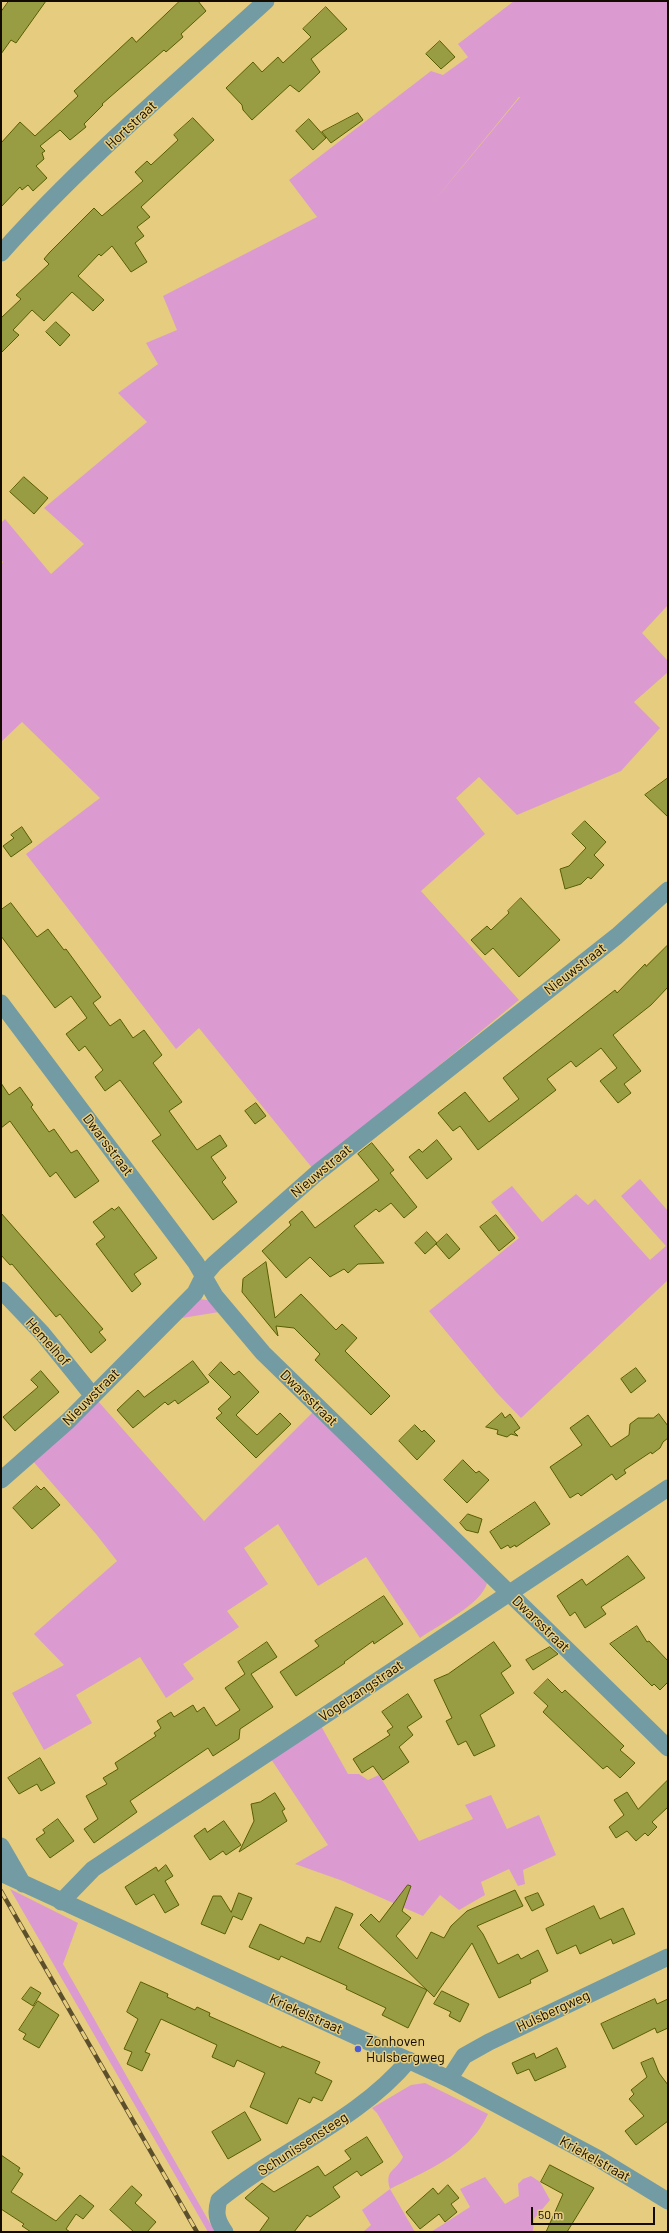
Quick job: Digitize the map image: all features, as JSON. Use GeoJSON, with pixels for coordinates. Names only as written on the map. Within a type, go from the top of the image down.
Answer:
{"type":"FeatureCollection","features":[{"type":"Feature","properties":{"kind":"street","name":"Hortstraat"},"geometry":{"type":"LineString","coordinates":[[1,253],[30,220],[266,1]]}},
{"type":"Feature","properties":{"kind":"street","name":"Nieuwstraat"},"geometry":{"type":"LineString","coordinates":[[1,1480],[68,1421],[195,1293],[203,1276],[214,1264],[317,1173],[617,936],[668,890]]}},
{"type":"Feature","properties":{"kind":"street","name":"Dwarsstraat"},"geometry":{"type":"LineString","coordinates":[[1,1003],[196,1263],[215,1296],[263,1353],[668,1748]]}},
{"type":"Feature","properties":{"kind":"street","name":"Hemelhof"},"geometry":{"type":"LineString","coordinates":[[1,1290],[42,1333],[93,1396]]}},
{"type":"Feature","properties":{"kind":"street","name":"Vogelzangstraat"},"geometry":{"type":"LineString","coordinates":[[62,1902],[93,1869],[668,1488]]}},
{"type":"Feature","properties":{"kind":"street"},"geometry":{"type":"LineString","coordinates":[[1,1846],[23,1884]]}},
{"type":"Feature","properties":{"kind":"street","name":"Kriekelstraat"},"geometry":{"type":"LineString","coordinates":[[1,1873],[449,2079],[599,2159],[668,2200]]}},
{"type":"Feature","properties":{"kind":"street","name":"Hulsbergweg"},"geometry":{"type":"LineString","coordinates":[[449,2079],[464,2056],[489,2042],[668,1956]]}},
{"type":"Feature","properties":{"kind":"street","name":"Schunissensteeg"},"geometry":{"type":"LineString","coordinates":[[225,2232],[219,2224],[216,2211],[219,2200],[360,2106],[391,2082],[409,2060]]}},
{"type":"Feature","properties":{"kind":"shaded area"},"geometry":{"type":"Polygon","coordinates":[[[514,1],[668,1],[668,605],[642,633],[668,661],[668,672],[634,702],[660,728],[621,771],[517,815],[479,777],[456,798],[485,834],[421,891],[519,1000],[313,1169],[199,1028],[176,1049],[26,854],[100,798],[22,722],[1,742],[1,565],[3,562],[1,560],[1,523],[5,519],[51,574],[84,544],[44,508],[147,422],[118,393],[158,364],[146,343],[177,330],[163,296],[317,217],[289,180],[431,71],[443,75],[468,57],[458,44],[514,1]],[[519,97],[430,206],[520,97],[519,97]]]}},
{"type":"Feature","properties":{"kind":"shaded area"},"geometry":{"type":"Polygon","coordinates":[[[640,1179],[668,1211],[668,1280],[521,1418],[497,1393],[429,1311],[519,1238],[491,1202],[512,1186],[542,1222],[576,1194],[588,1205],[595,1199],[650,1260],[666,1246],[621,1196],[640,1179]]]}},
{"type":"Feature","properties":{"kind":"shaded area"},"geometry":{"type":"Polygon","coordinates":[[[200,1299],[207,1300],[219,1312],[176,1319],[200,1299]]]}},
{"type":"Feature","properties":{"kind":"shaded area"},"geometry":{"type":"Polygon","coordinates":[[[97,1400],[204,1521],[315,1410],[487,1583],[477,1599],[458,1614],[420,1638],[366,1557],[318,1586],[278,1524],[244,1548],[268,1584],[227,1611],[239,1627],[183,1664],[194,1679],[166,1698],[140,1657],[76,1695],[92,1723],[44,1750],[12,1693],[64,1665],[34,1634],[117,1561],[96,1534],[32,1460],[97,1400]]]}},
{"type":"Feature","properties":{"kind":"shaded area"},"geometry":{"type":"Polygon","coordinates":[[[321,1726],[348,1774],[359,1774],[368,1780],[379,1775],[419,1841],[473,1819],[465,1805],[491,1795],[507,1829],[539,1815],[556,1855],[523,1870],[525,1884],[518,1886],[509,1869],[481,1882],[485,1895],[459,1910],[440,1895],[423,1916],[343,1881],[295,1864],[328,1845],[271,1759],[321,1726]]]}},
{"type":"Feature","properties":{"kind":"shaded area"},"geometry":{"type":"Polygon","coordinates":[[[10,1889],[78,1923],[63,1964],[215,2232],[208,2232],[10,1889]]]}},
{"type":"Feature","properties":{"kind":"shaded area"},"geometry":{"type":"Polygon","coordinates":[[[425,2083],[488,2114],[475,2135],[465,2146],[434,2167],[390,2189],[390,2174],[403,2157],[377,2113],[372,2108],[411,2085],[425,2083]]]}},
{"type":"Feature","properties":{"kind":"shaded area"},"geometry":{"type":"Polygon","coordinates":[[[531,2176],[540,2182],[550,2200],[534,2219],[533,2232],[431,2232],[470,2207],[460,2189],[485,2177],[505,2204],[519,2196],[518,2184],[523,2179],[531,2176]]]}},
{"type":"Feature","properties":{"kind":"shaded area"},"geometry":{"type":"Polygon","coordinates":[[[390,2189],[415,2232],[363,2232],[371,2225],[362,2210],[390,2189]]]}},
{"type":"Feature","properties":{"kind":"building"},"geometry":{"type":"Polygon","coordinates":[[[9,1],[46,1],[16,43],[11,40],[1,54],[1,12],[9,1]]]}},
{"type":"Feature","properties":{"kind":"building"},"geometry":{"type":"Polygon","coordinates":[[[180,1],[198,1],[206,11],[181,34],[183,37],[166,52],[164,50],[102,104],[103,105],[84,124],[86,127],[70,140],[60,130],[40,146],[45,151],[42,153],[44,159],[36,166],[47,178],[33,191],[28,185],[22,190],[20,187],[1,207],[1,143],[20,122],[35,136],[78,96],[74,91],[132,37],[136,42],[180,1]]]}},
{"type":"Feature","properties":{"kind":"building"},"geometry":{"type":"Polygon","coordinates":[[[326,7],[347,29],[311,59],[320,72],[299,92],[290,85],[252,120],[243,110],[242,105],[226,88],[253,62],[262,72],[278,57],[283,63],[311,37],[303,29],[326,7]]]}},
{"type":"Feature","properties":{"kind":"building"},"geometry":{"type":"Polygon","coordinates":[[[440,41],[455,57],[441,69],[426,54],[440,41]]]}},
{"type":"Feature","properties":{"kind":"building"},"geometry":{"type":"Polygon","coordinates":[[[358,113],[363,120],[331,143],[322,132],[358,113]]]}},
{"type":"Feature","properties":{"kind":"building"},"geometry":{"type":"Polygon","coordinates":[[[193,118],[214,140],[141,207],[150,217],[137,227],[144,236],[135,243],[147,262],[131,272],[112,246],[101,256],[99,254],[78,276],[104,300],[93,311],[72,292],[44,321],[32,310],[13,330],[19,335],[1,353],[1,318],[21,299],[16,295],[49,264],[44,259],[94,208],[102,216],[143,181],[135,172],[147,161],[151,165],[178,140],[174,135],[193,118]]]}},
{"type":"Feature","properties":{"kind":"building"},"geometry":{"type":"Polygon","coordinates":[[[309,119],[326,138],[313,150],[296,131],[309,119]]]}},
{"type":"Feature","properties":{"kind":"building"},"geometry":{"type":"Polygon","coordinates":[[[56,322],[70,335],[60,346],[46,332],[56,322]]]}},
{"type":"Feature","properties":{"kind":"building"},"geometry":{"type":"Polygon","coordinates":[[[24,477],[48,498],[34,514],[10,492],[24,477]]]}},
{"type":"Feature","properties":{"kind":"building"},"geometry":{"type":"Polygon","coordinates":[[[668,778],[668,817],[645,795],[668,778]]]}},
{"type":"Feature","properties":{"kind":"building"},"geometry":{"type":"Polygon","coordinates":[[[585,821],[606,842],[594,855],[604,865],[591,879],[588,877],[581,884],[565,889],[560,869],[569,866],[586,848],[572,834],[585,821]]]}},
{"type":"Feature","properties":{"kind":"building"},"geometry":{"type":"Polygon","coordinates":[[[22,827],[32,842],[11,857],[3,846],[14,838],[11,835],[22,827]]]}},
{"type":"Feature","properties":{"kind":"building"},"geometry":{"type":"Polygon","coordinates":[[[521,898],[560,940],[519,977],[493,948],[485,955],[471,940],[487,926],[491,930],[509,913],[508,911],[521,898]]]}},
{"type":"Feature","properties":{"kind":"building"},"geometry":{"type":"Polygon","coordinates":[[[11,903],[37,937],[48,929],[64,950],[66,949],[101,997],[93,1003],[110,1026],[120,1019],[133,1038],[144,1030],[162,1055],[153,1063],[182,1102],[169,1111],[197,1150],[220,1135],[227,1146],[211,1157],[226,1178],[222,1182],[237,1202],[213,1220],[152,1141],[161,1135],[120,1080],[105,1091],[95,1077],[103,1070],[85,1046],[79,1051],[66,1034],[87,1018],[71,996],[55,1008],[1,936],[1,910],[11,903]]]}},
{"type":"Feature","properties":{"kind":"building"},"geometry":{"type":"Polygon","coordinates":[[[668,945],[668,987],[651,1005],[613,1035],[641,1071],[624,1084],[631,1093],[618,1103],[600,1081],[617,1068],[601,1048],[576,1067],[571,1061],[547,1079],[556,1090],[478,1150],[460,1126],[453,1131],[438,1113],[465,1092],[489,1122],[519,1099],[503,1078],[615,990],[617,993],[645,964],[646,966],[668,945]]]}},
{"type":"Feature","properties":{"kind":"building"},"geometry":{"type":"Polygon","coordinates":[[[1,1083],[9,1095],[20,1087],[33,1105],[31,1107],[49,1132],[54,1129],[71,1153],[77,1150],[99,1181],[75,1198],[56,1172],[50,1177],[10,1121],[1,1128],[1,1083]]]}},
{"type":"Feature","properties":{"kind":"building"},"geometry":{"type":"Polygon","coordinates":[[[256,1103],[266,1116],[255,1124],[245,1111],[256,1103]]]}},
{"type":"Feature","properties":{"kind":"building"},"geometry":{"type":"Polygon","coordinates":[[[437,1140],[452,1159],[427,1179],[409,1157],[419,1149],[422,1152],[437,1140]]]}},
{"type":"Feature","properties":{"kind":"building"},"geometry":{"type":"Polygon","coordinates":[[[372,1143],[394,1170],[390,1173],[417,1207],[404,1218],[391,1203],[379,1212],[376,1209],[354,1226],[384,1263],[358,1264],[348,1273],[344,1269],[330,1277],[310,1257],[286,1278],[262,1251],[291,1225],[289,1222],[302,1211],[315,1228],[379,1180],[358,1154],[372,1143]]]}},
{"type":"Feature","properties":{"kind":"building"},"geometry":{"type":"Polygon","coordinates":[[[119,1207],[157,1258],[134,1274],[141,1284],[132,1292],[96,1244],[105,1237],[93,1222],[112,1208],[114,1210],[119,1207]]]}},
{"type":"Feature","properties":{"kind":"building"},"geometry":{"type":"Polygon","coordinates":[[[1,1213],[103,1329],[99,1332],[106,1340],[91,1353],[60,1314],[56,1317],[12,1264],[10,1265],[1,1255],[1,1213]]]}},
{"type":"Feature","properties":{"kind":"building"},"geometry":{"type":"Polygon","coordinates":[[[496,1215],[515,1238],[499,1251],[480,1227],[496,1215]]]}},
{"type":"Feature","properties":{"kind":"building"},"geometry":{"type":"Polygon","coordinates":[[[427,1232],[437,1243],[425,1254],[415,1243],[427,1232]]]}},
{"type":"Feature","properties":{"kind":"building"},"geometry":{"type":"Polygon","coordinates":[[[447,1234],[460,1249],[449,1259],[436,1244],[447,1234]]]}},
{"type":"Feature","properties":{"kind":"building"},"geometry":{"type":"Polygon","coordinates":[[[266,1262],[275,1318],[301,1294],[336,1330],[342,1324],[357,1338],[345,1351],[390,1396],[371,1415],[315,1360],[320,1354],[294,1328],[276,1326],[278,1336],[242,1292],[243,1279],[266,1262]]]}},
{"type":"Feature","properties":{"kind":"building"},"geometry":{"type":"Polygon","coordinates":[[[193,1361],[209,1382],[178,1404],[175,1400],[168,1405],[165,1402],[133,1428],[117,1410],[138,1390],[144,1397],[193,1361]]]}},
{"type":"Feature","properties":{"kind":"building"},"geometry":{"type":"Polygon","coordinates":[[[221,1362],[234,1375],[239,1371],[259,1392],[236,1415],[257,1435],[280,1413],[291,1424],[256,1458],[216,1418],[222,1413],[218,1409],[231,1397],[209,1375],[221,1362]]]}},
{"type":"Feature","properties":{"kind":"building"},"geometry":{"type":"Polygon","coordinates":[[[636,1368],[646,1381],[631,1393],[621,1379],[636,1368]]]}},
{"type":"Feature","properties":{"kind":"building"},"geometry":{"type":"Polygon","coordinates":[[[41,1371],[59,1392],[15,1431],[3,1417],[38,1387],[31,1380],[41,1371]]]}},
{"type":"Feature","properties":{"kind":"building"},"geometry":{"type":"Polygon","coordinates":[[[502,1413],[505,1418],[510,1414],[520,1428],[514,1432],[518,1436],[511,1434],[507,1437],[497,1434],[498,1430],[486,1427],[502,1413]]]}},
{"type":"Feature","properties":{"kind":"building"},"geometry":{"type":"Polygon","coordinates":[[[659,1414],[668,1426],[668,1438],[663,1442],[660,1448],[652,1454],[651,1452],[624,1470],[626,1473],[616,1480],[612,1474],[581,1496],[578,1493],[570,1498],[550,1467],[582,1445],[570,1428],[588,1415],[611,1447],[629,1435],[630,1424],[638,1418],[653,1418],[659,1414]]]}},
{"type":"Feature","properties":{"kind":"building"},"geometry":{"type":"Polygon","coordinates":[[[415,1425],[422,1432],[424,1430],[435,1441],[417,1460],[399,1441],[415,1425]]]}},
{"type":"Feature","properties":{"kind":"building"},"geometry":{"type":"Polygon","coordinates":[[[463,1460],[476,1473],[479,1471],[489,1480],[467,1503],[444,1480],[463,1460]]]}},
{"type":"Feature","properties":{"kind":"building"},"geometry":{"type":"Polygon","coordinates":[[[37,1486],[41,1490],[44,1487],[60,1505],[32,1529],[13,1508],[37,1486]]]}},
{"type":"Feature","properties":{"kind":"building"},"geometry":{"type":"Polygon","coordinates":[[[535,1502],[550,1524],[516,1547],[515,1545],[510,1548],[508,1545],[501,1549],[490,1532],[535,1502]]]}},
{"type":"Feature","properties":{"kind":"building"},"geometry":{"type":"Polygon","coordinates":[[[468,1514],[482,1519],[478,1533],[466,1530],[460,1523],[468,1514]]]}},
{"type":"Feature","properties":{"kind":"building"},"geometry":{"type":"Polygon","coordinates":[[[628,1556],[645,1578],[601,1607],[606,1614],[585,1628],[575,1612],[570,1616],[557,1596],[582,1579],[586,1585],[628,1556]]]}},
{"type":"Feature","properties":{"kind":"building"},"geometry":{"type":"Polygon","coordinates":[[[384,1596],[403,1624],[374,1644],[373,1641],[344,1662],[345,1663],[296,1696],[280,1672],[319,1646],[315,1641],[384,1596]]]}},
{"type":"Feature","properties":{"kind":"building"},"geometry":{"type":"Polygon","coordinates":[[[637,1626],[647,1642],[649,1641],[668,1661],[668,1682],[660,1690],[654,1684],[652,1686],[610,1644],[637,1626]]]}},
{"type":"Feature","properties":{"kind":"building"},"geometry":{"type":"Polygon","coordinates":[[[267,1642],[277,1657],[251,1674],[273,1707],[240,1729],[239,1739],[213,1756],[208,1748],[130,1801],[137,1812],[94,1843],[84,1829],[98,1819],[86,1796],[107,1784],[103,1778],[118,1769],[115,1763],[156,1736],[154,1733],[161,1728],[157,1721],[171,1712],[174,1717],[193,1705],[197,1712],[204,1707],[216,1726],[240,1710],[225,1688],[245,1674],[238,1662],[267,1642]]]}},
{"type":"Feature","properties":{"kind":"building"},"geometry":{"type":"Polygon","coordinates":[[[494,1642],[511,1666],[501,1673],[514,1693],[480,1715],[495,1746],[474,1756],[466,1741],[458,1745],[446,1721],[452,1718],[434,1680],[448,1674],[494,1642]]]}},
{"type":"Feature","properties":{"kind":"building"},"geometry":{"type":"Polygon","coordinates":[[[550,1647],[558,1654],[533,1670],[526,1660],[550,1647]]]}},
{"type":"Feature","properties":{"kind":"building"},"geometry":{"type":"Polygon","coordinates":[[[548,1679],[562,1693],[565,1690],[624,1746],[620,1750],[635,1763],[620,1778],[607,1766],[603,1769],[543,1712],[548,1706],[534,1693],[548,1679]]]}},
{"type":"Feature","properties":{"kind":"building"},"geometry":{"type":"Polygon","coordinates":[[[408,1694],[422,1717],[407,1727],[413,1735],[399,1747],[409,1762],[383,1780],[373,1766],[362,1773],[353,1759],[390,1735],[387,1731],[393,1727],[382,1712],[408,1694]]]}},
{"type":"Feature","properties":{"kind":"building"},"geometry":{"type":"Polygon","coordinates":[[[40,1758],[55,1783],[41,1791],[37,1784],[19,1794],[8,1778],[40,1758]]]}},
{"type":"Feature","properties":{"kind":"building"},"geometry":{"type":"Polygon","coordinates":[[[668,1780],[668,1807],[652,1822],[657,1827],[648,1836],[645,1833],[636,1841],[627,1831],[616,1838],[609,1827],[624,1815],[614,1800],[627,1792],[638,1809],[668,1780]]]}},
{"type":"Feature","properties":{"kind":"building"},"geometry":{"type":"Polygon","coordinates":[[[275,1793],[285,1809],[282,1811],[287,1821],[239,1852],[254,1821],[251,1804],[260,1802],[275,1793]]]}},
{"type":"Feature","properties":{"kind":"building"},"geometry":{"type":"Polygon","coordinates":[[[58,1819],[74,1841],[50,1858],[36,1839],[45,1833],[43,1830],[58,1819]]]}},
{"type":"Feature","properties":{"kind":"building"},"geometry":{"type":"Polygon","coordinates":[[[224,1821],[241,1845],[226,1855],[223,1851],[210,1860],[194,1836],[205,1828],[207,1832],[224,1821]]]}},
{"type":"Feature","properties":{"kind":"building"},"geometry":{"type":"Polygon","coordinates":[[[166,1865],[173,1876],[165,1881],[179,1905],[165,1913],[154,1894],[136,1905],[125,1887],[156,1867],[158,1871],[166,1865]]]}},
{"type":"Feature","properties":{"kind":"building"},"geometry":{"type":"Polygon","coordinates":[[[408,1885],[411,1886],[402,1911],[411,1918],[396,1936],[417,1959],[431,1932],[444,1938],[451,1926],[467,1911],[515,1890],[523,1906],[477,1926],[483,1934],[498,1964],[518,1954],[521,1959],[538,1950],[548,1971],[530,1980],[531,1983],[499,1998],[472,1943],[434,1997],[360,1925],[371,1914],[379,1922],[408,1885]]]}},
{"type":"Feature","properties":{"kind":"building"},"geometry":{"type":"Polygon","coordinates":[[[239,1893],[252,1898],[242,1920],[233,1916],[225,1934],[201,1924],[213,1896],[221,1896],[231,1912],[239,1893]]]}},
{"type":"Feature","properties":{"kind":"building"},"geometry":{"type":"Polygon","coordinates":[[[538,1893],[544,1905],[532,1911],[525,1898],[538,1893]]]}},
{"type":"Feature","properties":{"kind":"building"},"geometry":{"type":"Polygon","coordinates":[[[594,1906],[600,1919],[623,1908],[635,1934],[613,1944],[611,1939],[580,1954],[576,1945],[557,1954],[546,1929],[594,1906]]]}},
{"type":"Feature","properties":{"kind":"building"},"geometry":{"type":"Polygon","coordinates":[[[336,1907],[353,1914],[338,1948],[427,1990],[408,2028],[382,2015],[386,2008],[346,1989],[347,1986],[281,1956],[279,1960],[249,1947],[260,1924],[304,1944],[307,1937],[320,1942],[336,1907]]]}},
{"type":"Feature","properties":{"kind":"building"},"geometry":{"type":"Polygon","coordinates":[[[141,1982],[168,1994],[167,1997],[195,2010],[197,2007],[210,2013],[209,2016],[281,2048],[282,2046],[320,2062],[315,2073],[332,2081],[322,2101],[313,2097],[310,2103],[299,2098],[287,2124],[250,2107],[265,2073],[237,2060],[234,2067],[212,2057],[217,2045],[161,2019],[145,2052],[150,2054],[142,2071],[127,2064],[132,2052],[124,2049],[138,2019],[127,2012],[141,1982]]]}},
{"type":"Feature","properties":{"kind":"building"},"geometry":{"type":"Polygon","coordinates":[[[31,1987],[41,1993],[33,2006],[22,1999],[31,1987]]]}},
{"type":"Feature","properties":{"kind":"building"},"geometry":{"type":"Polygon","coordinates":[[[442,1991],[469,2004],[460,2022],[449,2016],[451,2012],[434,2004],[442,1991]]]}},
{"type":"Feature","properties":{"kind":"building"},"geometry":{"type":"Polygon","coordinates":[[[655,1999],[657,2004],[668,1999],[668,2028],[657,2033],[655,2028],[613,2049],[601,2024],[655,1999]]]}},
{"type":"Feature","properties":{"kind":"building"},"geometry":{"type":"Polygon","coordinates":[[[38,2001],[59,2015],[39,2048],[23,2039],[26,2034],[19,2030],[38,2001]]]}},
{"type":"Feature","properties":{"kind":"building"},"geometry":{"type":"Polygon","coordinates":[[[557,2048],[566,2067],[535,2081],[529,2069],[517,2074],[512,2063],[534,2053],[536,2058],[557,2048]]]}},
{"type":"Feature","properties":{"kind":"building"},"geometry":{"type":"Polygon","coordinates":[[[653,2058],[659,2073],[668,2085],[668,2121],[636,2145],[625,2131],[644,2116],[629,2099],[634,2094],[631,2090],[647,2077],[641,2063],[653,2058]]]}},
{"type":"Feature","properties":{"kind":"building"},"geometry":{"type":"Polygon","coordinates":[[[245,2112],[261,2140],[228,2159],[212,2132],[245,2112]]]}},
{"type":"Feature","properties":{"kind":"building"},"geometry":{"type":"Polygon","coordinates":[[[367,2137],[383,2162],[361,2176],[357,2171],[333,2187],[340,2197],[310,2217],[307,2215],[294,2232],[259,2232],[269,2218],[245,2198],[262,2183],[274,2192],[318,2166],[325,2176],[351,2159],[345,2151],[367,2137]]]}},
{"type":"Feature","properties":{"kind":"building"},"geometry":{"type":"Polygon","coordinates":[[[1,2155],[20,2168],[18,2171],[23,2174],[11,2192],[56,2221],[80,2195],[94,2206],[83,2219],[76,2214],[66,2229],[70,2232],[31,2232],[22,2226],[24,2224],[1,2209],[1,2155]]]}},
{"type":"Feature","properties":{"kind":"building"},"geometry":{"type":"Polygon","coordinates":[[[550,2165],[594,2188],[567,2232],[546,2232],[563,2194],[541,2182],[550,2165]]]}},
{"type":"Feature","properties":{"kind":"building"},"geometry":{"type":"Polygon","coordinates":[[[448,2185],[459,2198],[451,2204],[457,2212],[445,2222],[439,2214],[420,2229],[406,2212],[433,2188],[438,2194],[448,2185]]]}},
{"type":"Feature","properties":{"kind":"building"},"geometry":{"type":"Polygon","coordinates":[[[132,2186],[142,2195],[135,2203],[156,2222],[147,2232],[134,2232],[110,2210],[132,2186]]]}},
{"type":"Feature","properties":{"kind":"railway"},"geometry":{"type":"LineString","coordinates":[[1,1891],[197,2232]]}},
{"type":"Feature","properties":{"kind":"place","name":"Zonhoven Hulsbergweg"},"geometry":{"type":"Point","coordinates":[358,2049]}}]}
